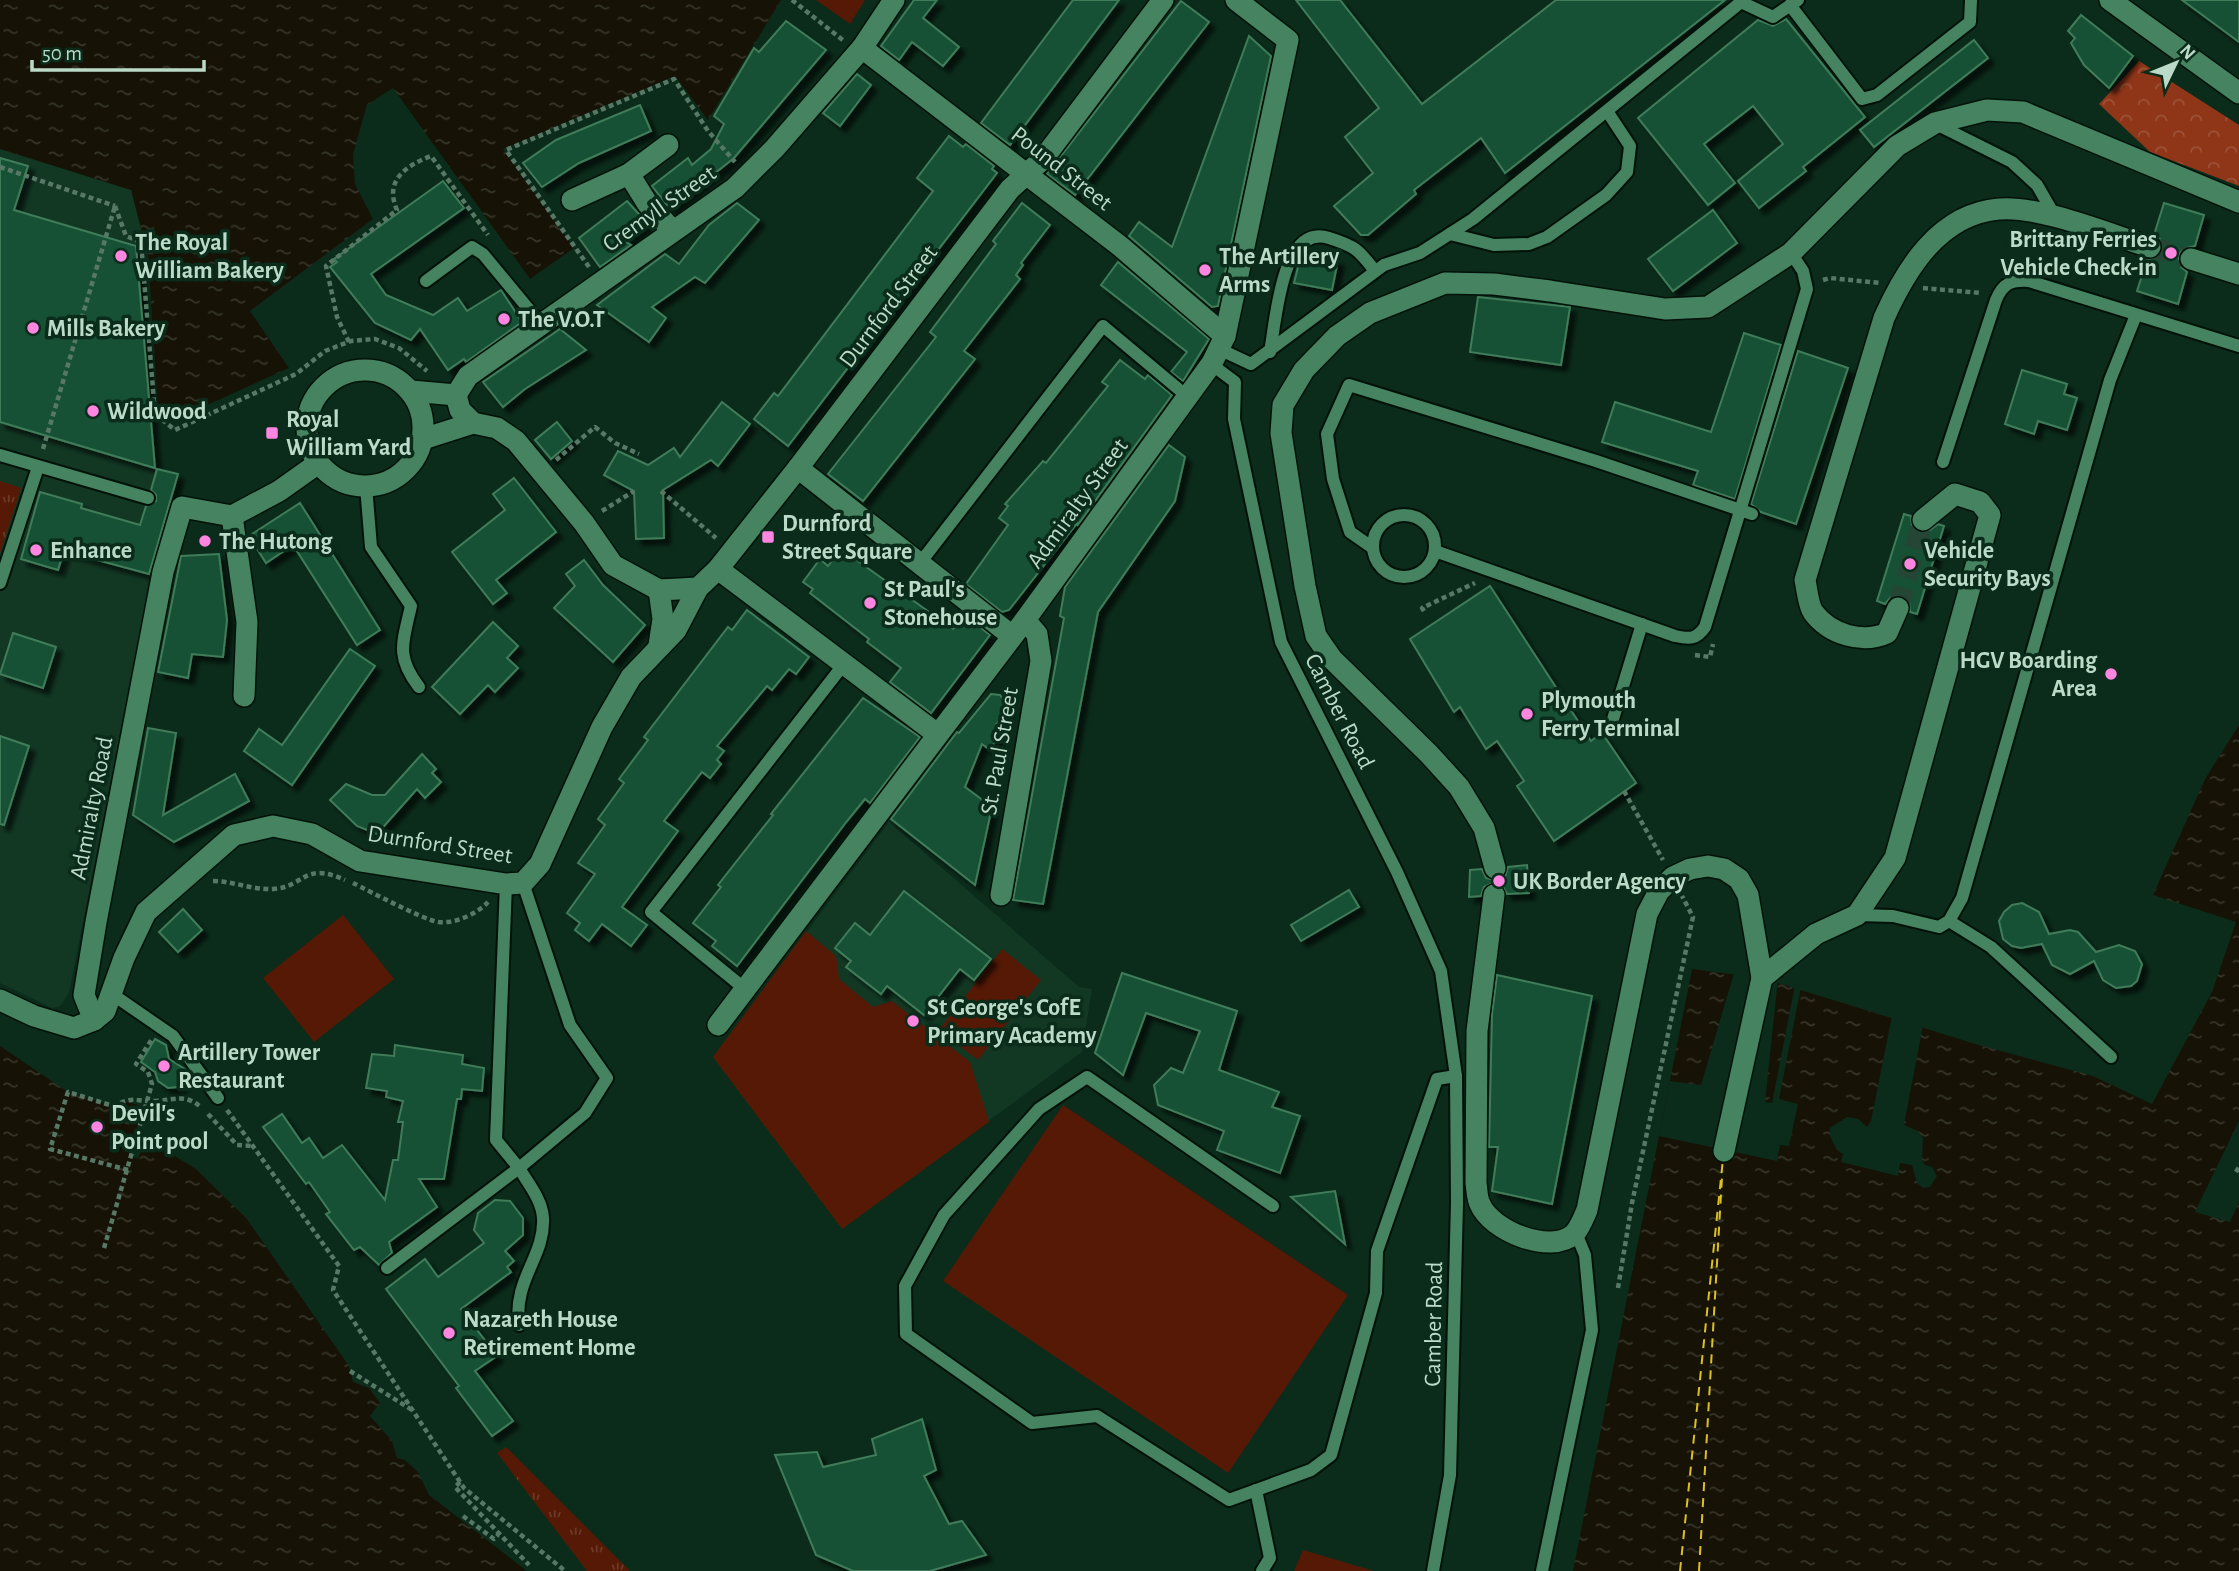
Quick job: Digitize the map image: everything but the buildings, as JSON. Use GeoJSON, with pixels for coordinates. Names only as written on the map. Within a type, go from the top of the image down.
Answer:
{"type":"FeatureCollection","features":[{"type":"Feature","properties":{"kind":"street","name":"Cremyll Street"},"geometry":{"type":"LineString","coordinates":[[456,395],[468,376],[747,176],[860,50],[894,0]]}},
{"type":"Feature","properties":{"kind":"street","name":"Durnford Street"},"geometry":{"type":"LineString","coordinates":[[94,1020],[105,1011],[124,958],[146,912],[177,882],[234,835],[273,826],[312,834],[360,861],[514,883],[540,864],[601,727],[631,677],[659,645],[676,631],[698,588],[718,569],[798,468],[1010,189],[1043,159],[1163,0]]}},
{"type":"Feature","properties":{"kind":"street","name":"Admiralty Street"},"geometry":{"type":"LineString","coordinates":[[718,1025],[1018,628],[1188,397],[1218,350],[1288,40],[1236,0]]}},
{"type":"Feature","properties":{"kind":"street"},"geometry":{"type":"LineString","coordinates":[[2110,0],[2239,93]]}},
{"type":"Feature","properties":{"kind":"street","name":"Pound Street"},"geometry":{"type":"LineString","coordinates":[[860,50],[1027,173],[1120,246],[1218,350]]}},
{"type":"Feature","properties":{"kind":"street"},"geometry":{"type":"LineString","coordinates":[[1494,868],[1484,828],[1459,787],[1332,659],[1316,636],[1305,586],[1281,433],[1283,405],[1304,370],[1337,336],[1370,313],[1444,283],[1539,289],[1665,309],[1708,307],[1791,253],[1897,146],[1935,123],[1987,110],[2023,112],[2239,202]]}},
{"type":"Feature","properties":{"kind":"street"},"geometry":{"type":"LineString","coordinates":[[572,200],[629,174],[668,145]]}},
{"type":"Feature","properties":{"kind":"street"},"geometry":{"type":"LineString","coordinates":[[629,174],[647,203],[673,231]]}},
{"type":"Feature","properties":{"kind":"street"},"geometry":{"type":"LineString","coordinates":[[1898,608],[1887,633],[1873,639],[1849,636],[1832,628],[1812,611],[1805,580],[1884,318],[1898,286],[1912,264],[1948,227],[1999,209],[2019,209],[2056,218],[2150,247]]}},
{"type":"Feature","properties":{"kind":"street"},"geometry":{"type":"LineString","coordinates":[[2191,259],[2239,274]]}},
{"type":"Feature","properties":{"kind":"street"},"geometry":{"type":"LineString","coordinates":[[372,369],[391,375],[411,391],[421,409],[423,439],[412,463],[397,477],[366,486],[349,484],[330,475],[317,464],[307,439],[306,424],[316,396],[329,381],[340,374],[372,369]]}},
{"type":"Feature","properties":{"kind":"street"},"geometry":{"type":"LineString","coordinates":[[411,391],[456,395],[460,410],[473,423]]}},
{"type":"Feature","properties":{"kind":"street"},"geometry":{"type":"LineString","coordinates":[[423,439],[473,423],[497,428],[516,441],[584,523],[613,565],[659,590],[698,588]]}},
{"type":"Feature","properties":{"kind":"street"},"geometry":{"type":"LineString","coordinates":[[244,696],[247,622],[232,516],[279,491],[317,464]]}},
{"type":"Feature","properties":{"kind":"street"},"geometry":{"type":"LineString","coordinates":[[798,468],[920,563],[1018,628]]}},
{"type":"Feature","properties":{"kind":"street"},"geometry":{"type":"LineString","coordinates":[[1762,978],[1816,934],[1857,915],[1895,858],[1990,515],[1980,502],[1955,494],[1923,520]]}},
{"type":"Feature","properties":{"kind":"street","name":"Admiralty Road"},"geometry":{"type":"LineString","coordinates":[[94,1020],[84,995],[176,505],[232,516]]}},
{"type":"Feature","properties":{"kind":"street"},"geometry":{"type":"LineString","coordinates":[[718,569],[937,734]]}},
{"type":"Feature","properties":{"kind":"street"},"geometry":{"type":"LineString","coordinates":[[659,590],[663,619],[659,645]]}},
{"type":"Feature","properties":{"kind":"street","name":"St. Paul Street"},"geometry":{"type":"LineString","coordinates":[[1001,895],[1041,661],[1037,634],[1018,628]]}},
{"type":"Feature","properties":{"kind":"street"},"geometry":{"type":"LineString","coordinates":[[1494,895],[1477,1031],[1476,1183],[1479,1205],[1495,1224],[1514,1235],[1548,1242],[1564,1240],[1576,1233],[1587,1210],[1647,914],[1659,891],[1673,877],[1690,869],[1708,866],[1724,869],[1739,879],[1748,895],[1762,978],[1724,1151]]}},
{"type":"Feature","properties":{"kind":"street"},"geometry":{"type":"LineString","coordinates":[[0,1000],[34,1016],[74,1028],[94,1020]]}},
{"type":"Feature","properties":{"kind":"lane"},"geometry":{"type":"LineString","coordinates":[[1218,350],[1251,364],[1384,265],[1420,253],[1473,219],[1740,1],[1773,17],[1794,3],[1862,99],[1877,95],[1970,22],[1971,0]]}},
{"type":"Feature","properties":{"kind":"lane"},"geometry":{"type":"LineString","coordinates":[[1450,234],[1494,245],[1529,244],[1547,237],[1606,195],[1627,172],[1630,146],[1607,111]]}},
{"type":"Feature","properties":{"kind":"lane"},"geometry":{"type":"LineString","coordinates":[[1935,123],[2012,162],[2038,185],[2056,218]]}},
{"type":"Feature","properties":{"kind":"lane"},"geometry":{"type":"LineString","coordinates":[[1270,352],[1290,256],[1304,239],[1324,236],[1356,246],[1375,271]]}},
{"type":"Feature","properties":{"kind":"lane"},"geometry":{"type":"LineString","coordinates":[[426,281],[472,247],[483,254],[541,324]]}},
{"type":"Feature","properties":{"kind":"lane"},"geometry":{"type":"LineString","coordinates":[[1435,551],[1689,639],[1699,635],[1705,627],[1807,289],[1802,271],[1791,253]]}},
{"type":"Feature","properties":{"kind":"lane"},"geometry":{"type":"LineString","coordinates":[[1943,462],[2001,287],[2013,280],[2029,281],[2239,346]]}},
{"type":"Feature","properties":{"kind":"lane"},"geometry":{"type":"LineString","coordinates":[[1857,915],[1893,916],[1939,927],[1949,921],[1962,898],[2110,380],[2136,315]]}},
{"type":"Feature","properties":{"kind":"lane"},"geometry":{"type":"LineString","coordinates":[[920,563],[1103,326],[1188,397]]}},
{"type":"Feature","properties":{"kind":"lane","name":"Camber Road"},"geometry":{"type":"LineString","coordinates":[[1218,350],[1235,382],[1234,419],[1281,642],[1398,872],[1441,971],[1455,1076],[1457,1203],[1450,1475],[1433,1571]]}},
{"type":"Feature","properties":{"kind":"lane"},"geometry":{"type":"LineString","coordinates":[[1373,548],[1350,532],[1333,479],[1327,434],[1349,385],[1596,461],[1752,514]]}},
{"type":"Feature","properties":{"kind":"lane"},"geometry":{"type":"LineString","coordinates":[[0,455],[148,498]]}},
{"type":"Feature","properties":{"kind":"lane"},"geometry":{"type":"LineString","coordinates":[[0,583],[37,467]]}},
{"type":"Feature","properties":{"kind":"lane"},"geometry":{"type":"LineString","coordinates":[[366,486],[371,547],[411,606],[402,645],[405,669],[419,687]]}},
{"type":"Feature","properties":{"kind":"lane"},"geometry":{"type":"LineString","coordinates":[[1401,515],[1423,520],[1431,530],[1435,551],[1427,568],[1416,575],[1396,576],[1378,563],[1373,548],[1375,534],[1388,519],[1401,515]]}},
{"type":"Feature","properties":{"kind":"lane"},"geometry":{"type":"LineString","coordinates":[[1613,719],[1642,624]]}},
{"type":"Feature","properties":{"kind":"lane"},"geometry":{"type":"LineString","coordinates":[[745,989],[651,912],[844,664]]}},
{"type":"Feature","properties":{"kind":"lane"},"geometry":{"type":"LineString","coordinates":[[514,883],[496,1140],[519,1168],[536,1196],[543,1217],[540,1239],[518,1293],[519,1325]]}},
{"type":"Feature","properties":{"kind":"lane"},"geometry":{"type":"LineString","coordinates":[[387,1268],[519,1168],[586,1113],[607,1078],[570,1025],[514,883]]}},
{"type":"Feature","properties":{"kind":"lane"},"geometry":{"type":"LineString","coordinates":[[1949,921],[1991,947],[2111,1057]]}},
{"type":"Feature","properties":{"kind":"lane"},"geometry":{"type":"LineString","coordinates":[[112,994],[173,1036],[218,1098]]}},
{"type":"Feature","properties":{"kind":"lane"},"geometry":{"type":"LineString","coordinates":[[1273,1206],[1087,1077],[1039,1109],[944,1215],[905,1286],[906,1334],[1032,1423],[1097,1416],[1229,1500],[1311,1470],[1331,1455],[1376,1293],[1377,1251],[1437,1079],[1455,1076]]}},
{"type":"Feature","properties":{"kind":"lane"},"geometry":{"type":"LineString","coordinates":[[1542,1571],[1592,1331],[1585,1255],[1576,1233]]}},
{"type":"Feature","properties":{"kind":"lane"},"geometry":{"type":"LineString","coordinates":[[1256,1490],[1270,1558],[1262,1571]]}},
{"type":"Feature","properties":{"kind":"path"},"geometry":{"type":"LineString","coordinates":[[792,0],[860,50]]}},
{"type":"Feature","properties":{"kind":"path"},"geometry":{"type":"LineString","coordinates":[[600,282],[506,150],[674,79],[708,131],[747,176]]}},
{"type":"Feature","properties":{"kind":"path"},"geometry":{"type":"LineString","coordinates":[[349,342],[337,317],[326,266],[397,210],[391,197],[394,181],[415,162],[431,156]]}},
{"type":"Feature","properties":{"kind":"path"},"geometry":{"type":"LineString","coordinates":[[0,167],[115,206]]}},
{"type":"Feature","properties":{"kind":"path"},"geometry":{"type":"LineString","coordinates":[[115,206],[125,236],[141,242],[155,414],[176,430],[296,374],[325,351],[349,342],[374,339],[399,348],[456,395]]}},
{"type":"Feature","properties":{"kind":"path"},"geometry":{"type":"LineString","coordinates":[[37,467],[115,206]]}},
{"type":"Feature","properties":{"kind":"path"},"geometry":{"type":"LineString","coordinates":[[543,473],[572,443],[595,427],[615,443],[639,454]]}},
{"type":"Feature","properties":{"kind":"path"},"geometry":{"type":"LineString","coordinates":[[609,506],[634,491]]}},
{"type":"Feature","properties":{"kind":"path"},"geometry":{"type":"LineString","coordinates":[[661,491],[698,522]]}},
{"type":"Feature","properties":{"kind":"path"},"geometry":{"type":"LineString","coordinates":[[1424,611],[1422,608],[1483,582]]}},
{"type":"Feature","properties":{"kind":"path"},"geometry":{"type":"LineString","coordinates":[[1683,651],[1705,659],[1710,657],[1717,632]]}},
{"type":"Feature","properties":{"kind":"path"},"geometry":{"type":"LineString","coordinates":[[1618,1288],[1632,1203],[1693,916],[1625,791]]}},
{"type":"Feature","properties":{"kind":"path"},"geometry":{"type":"LineString","coordinates":[[177,882],[219,881],[249,888],[276,889],[311,872],[332,874],[438,922],[459,919],[481,909],[514,883]]}},
{"type":"Feature","properties":{"kind":"path"},"geometry":{"type":"LineString","coordinates":[[104,1248],[148,1101],[151,1077],[136,1063],[160,1027]]}},
{"type":"Feature","properties":{"kind":"path"},"geometry":{"type":"LineString","coordinates":[[128,1170],[50,1149],[68,1092],[113,1106],[132,1097],[148,1101],[178,1096],[194,1101],[237,1145],[252,1146]]}},
{"type":"Feature","properties":{"kind":"path"},"geometry":{"type":"LineString","coordinates":[[218,1098],[339,1266],[333,1290],[460,1482],[565,1571]]}},
{"type":"Feature","properties":{"kind":"path"},"geometry":{"type":"LineString","coordinates":[[350,1371],[415,1413]]}},
{"type":"Feature","properties":{"kind":"path"},"geometry":{"type":"LineString","coordinates":[[460,1482],[454,1487],[529,1565]]}},
{"type":"Feature","properties":{"kind":"path"},"geometry":{"type":"LineString","coordinates":[[463,1516],[494,1539],[498,1535]]}},
{"type":"Feature","properties":{"kind":"shaded area"},"geometry":{"type":"Polygon","coordinates":[[[0,149],[131,190],[148,255],[136,247],[154,457],[156,469],[178,474],[151,575],[69,993],[60,1006],[52,1008],[0,983],[0,149]]]}},
{"type":"Feature","properties":{"kind":"shaded area","name":"St George's CofE Primary Academy"},"geometry":{"type":"Polygon","coordinates":[[[889,822],[1079,987],[1092,989],[1082,1052],[842,1229],[713,1057],[889,822]]]}},
{"type":"Feature","properties":{"kind":"green space"},"geometry":{"type":"Polygon","coordinates":[[[816,0],[865,0],[850,24],[816,0]]]}},
{"type":"Feature","properties":{"kind":"green space"},"geometry":{"type":"Polygon","coordinates":[[[2139,61],[2239,125],[2239,186],[2150,152],[2099,104],[2139,61]]]}},
{"type":"Feature","properties":{"kind":"green space"},"geometry":{"type":"Polygon","coordinates":[[[0,481],[21,488],[0,553],[0,481]]]}},
{"type":"Feature","properties":{"kind":"green space"},"geometry":{"type":"Polygon","coordinates":[[[343,915],[394,979],[314,1042],[263,978],[343,915]]]}},
{"type":"Feature","properties":{"kind":"green space"},"geometry":{"type":"Polygon","coordinates":[[[806,931],[836,956],[839,979],[873,1007],[892,1001],[970,1062],[989,1122],[842,1229],[713,1057],[806,931]]]}},
{"type":"Feature","properties":{"kind":"green space"},"geometry":{"type":"Polygon","coordinates":[[[1002,949],[1041,980],[978,1060],[939,1030],[1002,949]]]}},
{"type":"Feature","properties":{"kind":"green space"},"geometry":{"type":"Polygon","coordinates":[[[1063,1105],[1348,1295],[1228,1473],[943,1281],[1063,1105]]]}},
{"type":"Feature","properties":{"kind":"green space"},"geometry":{"type":"Polygon","coordinates":[[[506,1447],[630,1571],[587,1571],[497,1453],[506,1447]]]}},
{"type":"Feature","properties":{"kind":"green space"},"geometry":{"type":"Polygon","coordinates":[[[1303,1550],[1374,1571],[1294,1571],[1303,1550]]]}},
{"type":"Feature","properties":{"kind":"water"},"geometry":{"type":"Polygon","coordinates":[[[0,0],[781,0],[708,120],[675,76],[503,149],[574,248],[530,279],[393,88],[367,105],[353,154],[355,184],[373,219],[250,311],[289,368],[203,407],[158,410],[148,255],[131,190],[0,149],[0,0]]]}},
{"type":"Feature","properties":{"kind":"water"},"geometry":{"type":"Polygon","coordinates":[[[2239,725],[2239,1121],[2195,1212],[2230,1222],[2239,1202],[2239,1571],[1573,1571],[1692,969],[1762,978],[1979,1045],[2093,1076],[2152,1104],[2212,992],[2236,922],[2153,895],[2205,779],[2239,725]]]}},
{"type":"Feature","properties":{"kind":"water"},"geometry":{"type":"Polygon","coordinates":[[[0,1046],[68,1092],[115,1107],[126,1102],[139,1105],[138,1112],[141,1113],[129,1155],[138,1159],[146,1138],[196,1169],[247,1219],[349,1366],[353,1382],[369,1388],[380,1403],[370,1416],[392,1441],[397,1458],[405,1460],[418,1472],[429,1495],[527,1571],[0,1571],[0,1046]]]}},
{"type":"Feature","properties":{"kind":"pier"},"geometry":{"type":"Polygon","coordinates":[[[1735,970],[1778,979],[1765,1102],[1772,1103],[1795,985],[1801,987],[1779,1099],[1798,1104],[1789,1146],[1780,1145],[1777,1161],[1659,1136],[1670,1081],[1701,1085],[1735,970]]]}},
{"type":"Feature","properties":{"kind":"pier"},"geometry":{"type":"Polygon","coordinates":[[[1892,1016],[1923,1025],[1904,1125],[1918,1131],[1923,1138],[1922,1160],[1925,1165],[1932,1167],[1937,1176],[1930,1187],[1923,1188],[1917,1183],[1912,1165],[1900,1163],[1898,1176],[1841,1162],[1843,1154],[1837,1150],[1830,1136],[1830,1128],[1847,1117],[1858,1119],[1867,1127],[1871,1121],[1892,1016]]]}},
{"type":"Feature","properties":{"kind":"ferry route"},"geometry":{"type":"LineString","coordinates":[[1680,1571],[1723,1159]]}},
{"type":"Feature","properties":{"kind":"ferry route"},"geometry":{"type":"LineString","coordinates":[[1699,1571],[1722,1177]]}},
{"type":"Feature","properties":{"kind":"tunnel"},"geometry":{"type":"LineString","coordinates":[[2150,247],[2191,259]]}},
{"type":"Feature","properties":{"kind":"tunnel"},"geometry":{"type":"LineString","coordinates":[[1898,608],[1923,520]]}},
{"type":"Feature","properties":{"kind":"place","name":"Brittany Ferries Vehicle Check-in"},"geometry":{"type":"Point","coordinates":[2171,253]}},
{"type":"Feature","properties":{"kind":"place","name":"The Royal William Bakery"},"geometry":{"type":"Point","coordinates":[121,256]}},
{"type":"Feature","properties":{"kind":"place","name":"The Artillery Arms"},"geometry":{"type":"Point","coordinates":[1205,270]}},
{"type":"Feature","properties":{"kind":"place","name":"The V.O.T"},"geometry":{"type":"Point","coordinates":[504,319]}},
{"type":"Feature","properties":{"kind":"place","name":"Mills Bakery"},"geometry":{"type":"Point","coordinates":[33,328]}},
{"type":"Feature","properties":{"kind":"place","name":"Wildwood"},"geometry":{"type":"Point","coordinates":[93,411]}},
{"type":"Feature","properties":{"kind":"place","name":"Royal William Yard"},"geometry":{"type":"Point","coordinates":[272,433]}},
{"type":"Feature","properties":{"kind":"place","name":"Durnford Street Square"},"geometry":{"type":"Point","coordinates":[768,537]}},
{"type":"Feature","properties":{"kind":"place","name":"The Hutong"},"geometry":{"type":"Point","coordinates":[205,541]}},
{"type":"Feature","properties":{"kind":"place","name":"Enhance"},"geometry":{"type":"Point","coordinates":[36,550]}},
{"type":"Feature","properties":{"kind":"place","name":"Vehicle Security Bays"},"geometry":{"type":"Point","coordinates":[1910,564]}},
{"type":"Feature","properties":{"kind":"place","name":"St Paul's Stonehouse"},"geometry":{"type":"Point","coordinates":[870,603]}},
{"type":"Feature","properties":{"kind":"place","name":"HGV Boarding Area"},"geometry":{"type":"Point","coordinates":[2111,674]}},
{"type":"Feature","properties":{"kind":"place","name":"Plymouth Ferry Terminal"},"geometry":{"type":"Point","coordinates":[1527,714]}},
{"type":"Feature","properties":{"kind":"place","name":"UK Border Agency"},"geometry":{"type":"Point","coordinates":[1499,881]}},
{"type":"Feature","properties":{"kind":"place","name":"St George's CofE Primary Academy"},"geometry":{"type":"Point","coordinates":[913,1021]}},
{"type":"Feature","properties":{"kind":"place","name":"Artillery Tower Restaurant"},"geometry":{"type":"Point","coordinates":[164,1066]}},
{"type":"Feature","properties":{"kind":"place","name":"Devil's Point pool"},"geometry":{"type":"Point","coordinates":[97,1127]}},
{"type":"Feature","properties":{"kind":"place","name":"Nazareth House Retirement Home"},"geometry":{"type":"Point","coordinates":[449,1333]}}]}
